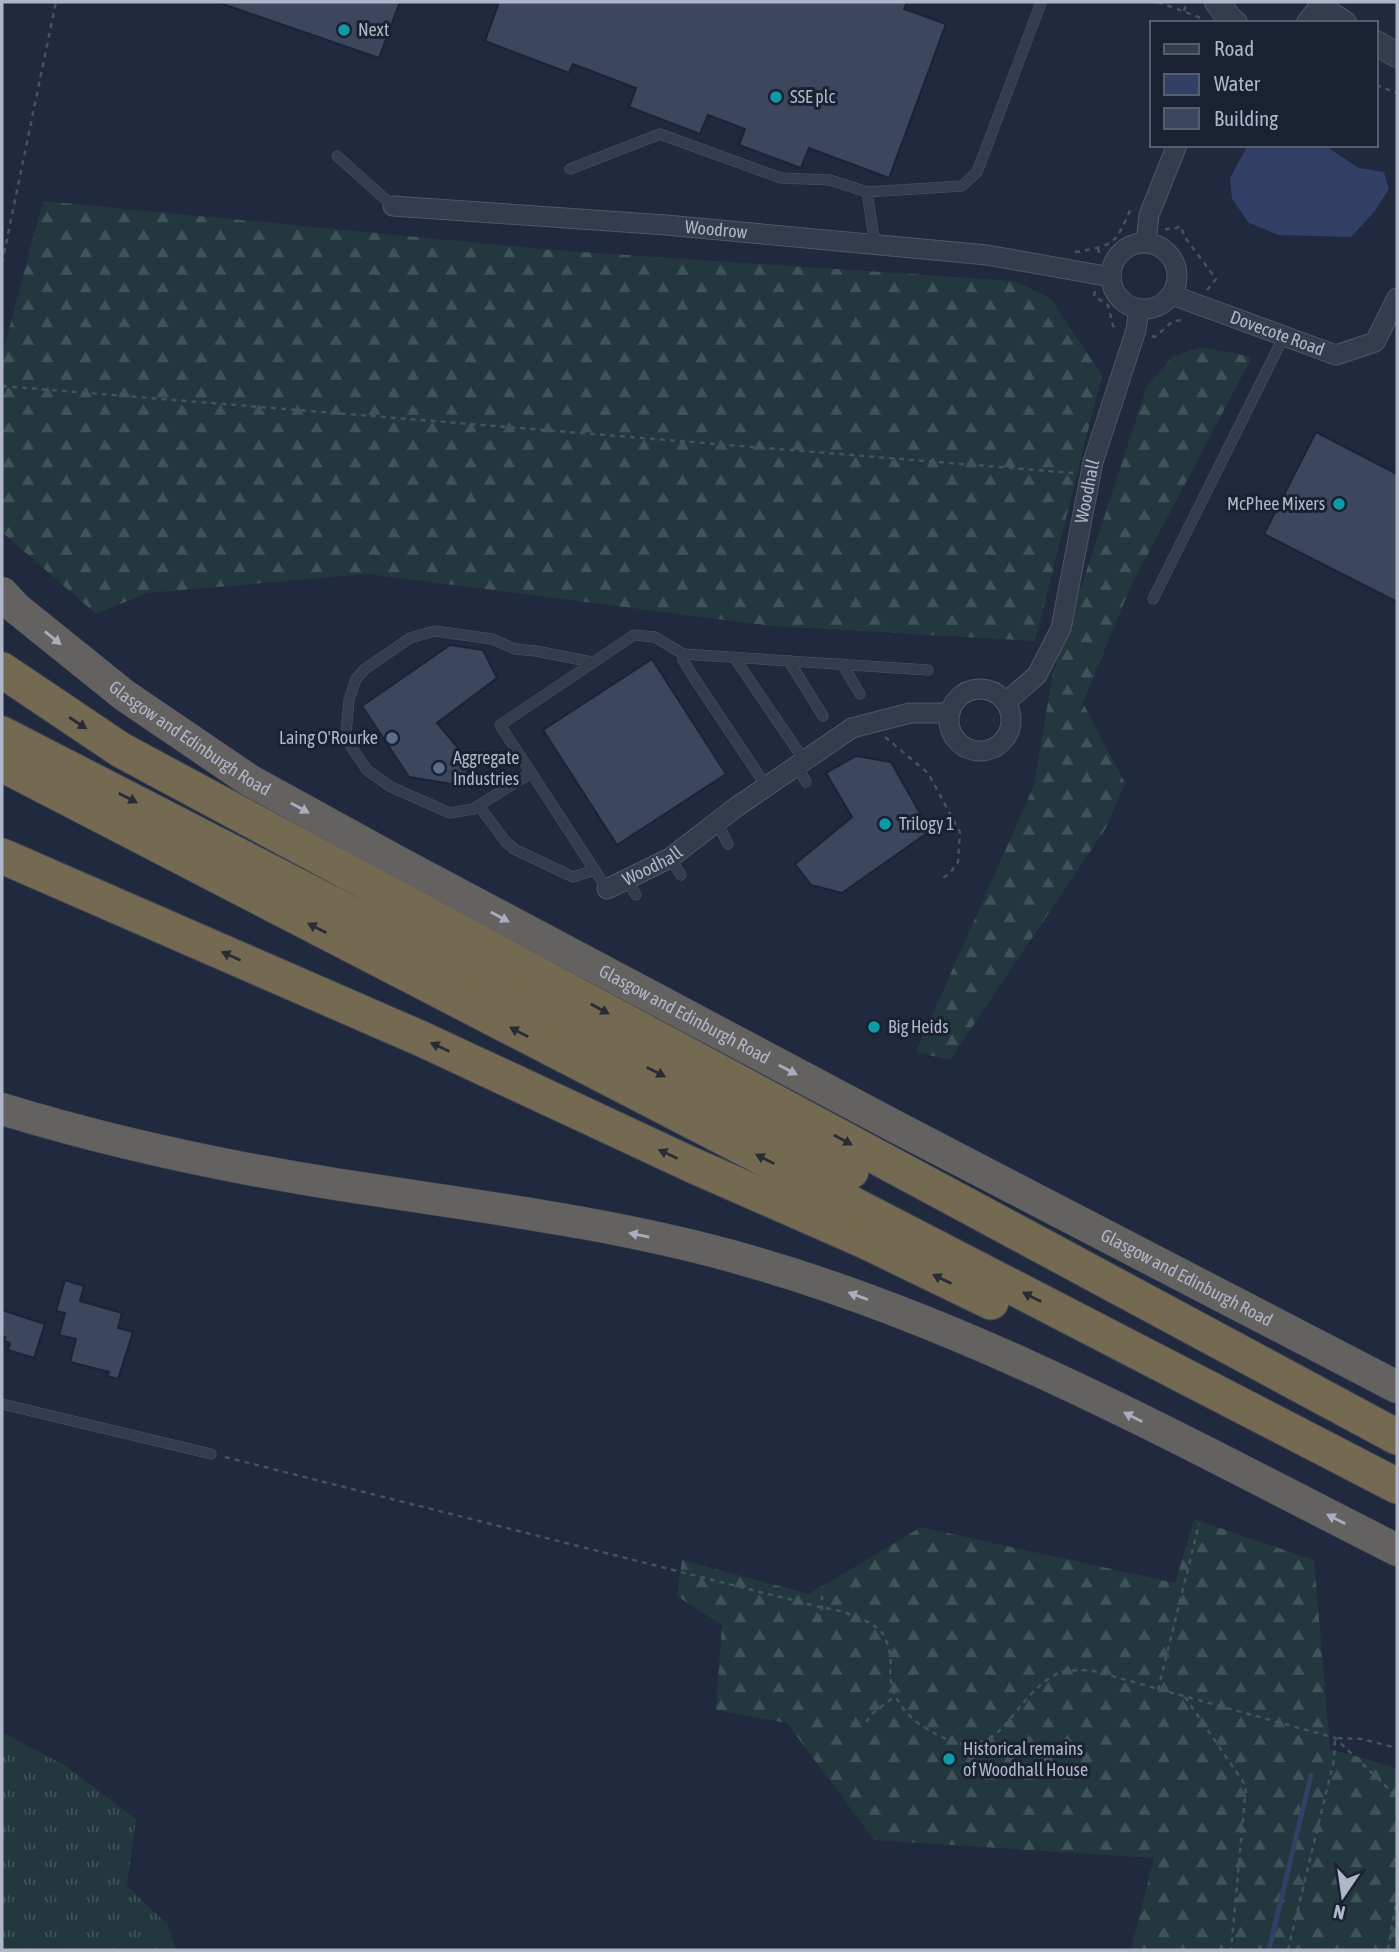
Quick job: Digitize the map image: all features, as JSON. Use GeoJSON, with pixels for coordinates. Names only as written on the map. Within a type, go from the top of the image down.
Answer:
{"type":"FeatureCollection","features":[{"type":"Feature","properties":{"kind":"highway","name":"Glasgow and Edinburgh Road"},"geometry":{"type":"LineString","coordinates":[[2,593],[16,608],[124,695],[249,780],[851,1103],[1397,1387]]}},
{"type":"Feature","properties":{"kind":"highway"},"geometry":{"type":"LineString","coordinates":[[2,670],[60,711],[159,771],[1397,1437]]}},
{"type":"Feature","properties":{"kind":"highway"},"geometry":{"type":"LineString","coordinates":[[2,734],[1397,1452]]}},
{"type":"Feature","properties":{"kind":"highway"},"geometry":{"type":"LineString","coordinates":[[2,764],[1397,1486]]}},
{"type":"Feature","properties":{"kind":"highway"},"geometry":{"type":"LineString","coordinates":[[159,771],[190,800],[273,850],[552,1004],[604,1045]]}},
{"type":"Feature","properties":{"kind":"highway"},"geometry":{"type":"LineString","coordinates":[[2,856],[424,1040],[692,1165],[864,1241],[1238,1425],[1397,1507]]}},
{"type":"Feature","properties":{"kind":"highway"},"geometry":{"type":"LineString","coordinates":[[2,1109],[142,1148],[326,1183],[596,1225],[739,1258],[814,1281],[907,1314],[1018,1361],[1397,1550]]}},
{"type":"Feature","properties":{"kind":"street"},"geometry":{"type":"LineString","coordinates":[[1213,11],[1233,21]]}},
{"type":"Feature","properties":{"kind":"street"},"geometry":{"type":"LineString","coordinates":[[1319,11],[1340,21]]}},
{"type":"Feature","properties":{"kind":"street"},"geometry":{"type":"LineString","coordinates":[[1378,44],[1397,55]]}},
{"type":"Feature","properties":{"kind":"street"},"geometry":{"type":"LineString","coordinates":[[1146,236],[1162,248],[1175,264],[1177,285],[1165,303],[1155,308],[1139,309],[1125,303],[1118,296],[1111,277],[1112,267],[1123,251],[1146,236],[1149,215],[1176,147]]}},
{"type":"Feature","properties":{"kind":"street","name":"Woodrow"},"geometry":{"type":"LineString","coordinates":[[393,206],[666,225],[987,255],[1111,277]]}},
{"type":"Feature","properties":{"kind":"street","name":"Dovecote Road"},"geometry":{"type":"LineString","coordinates":[[1172,295],[1336,355],[1375,342],[1397,298]]}},
{"type":"Feature","properties":{"kind":"street","name":"Woodhall"},"geometry":{"type":"LineString","coordinates":[[1006,702],[1037,675],[1061,628],[1090,475],[1136,330],[1139,309]]}},
{"type":"Feature","properties":{"kind":"street"},"geometry":{"type":"LineString","coordinates":[[976,689],[995,692],[1006,702],[1010,712],[1009,732],[1003,742],[988,751],[974,751],[957,742],[949,727],[950,713],[957,699],[976,689]]}},
{"type":"Feature","properties":{"kind":"street","name":"Woodhall"},"geometry":{"type":"LineString","coordinates":[[607,889],[631,887],[766,786],[802,769],[852,728],[910,713],[950,713]]}},
{"type":"Feature","properties":{"kind":"lane"},"geometry":{"type":"LineString","coordinates":[[570,169],[660,134],[780,178],[830,180],[867,192],[962,186],[977,172],[1041,3]]}},
{"type":"Feature","properties":{"kind":"lane","name":"Woodrow"},"geometry":{"type":"LineString","coordinates":[[337,156],[393,206]]}},
{"type":"Feature","properties":{"kind":"lane"},"geometry":{"type":"LineString","coordinates":[[867,192],[875,245]]}},
{"type":"Feature","properties":{"kind":"lane"},"geometry":{"type":"LineString","coordinates":[[1153,599],[1284,336]]}},
{"type":"Feature","properties":{"kind":"lane"},"geometry":{"type":"LineString","coordinates":[[531,773],[473,809],[450,813],[391,788],[367,771],[350,745],[346,732],[349,701],[356,679],[365,669],[410,638],[435,631],[492,639],[515,649],[536,650],[593,662]]}},
{"type":"Feature","properties":{"kind":"lane","name":"Woodhall"},"geometry":{"type":"LineString","coordinates":[[607,889],[500,725],[634,635],[655,637],[684,654]]}},
{"type":"Feature","properties":{"kind":"lane"},"geometry":{"type":"LineString","coordinates":[[766,786],[694,678],[683,660],[684,654],[928,670]]}},
{"type":"Feature","properties":{"kind":"lane"},"geometry":{"type":"LineString","coordinates":[[734,657],[802,769]]}},
{"type":"Feature","properties":{"kind":"lane"},"geometry":{"type":"LineString","coordinates":[[789,660],[823,716]]}},
{"type":"Feature","properties":{"kind":"lane"},"geometry":{"type":"LineString","coordinates":[[842,664],[860,694]]}},
{"type":"Feature","properties":{"kind":"lane"},"geometry":{"type":"LineString","coordinates":[[479,806],[514,849],[573,877],[595,870]]}},
{"type":"Feature","properties":{"kind":"lane"},"geometry":{"type":"LineString","coordinates":[[717,822],[728,844]]}},
{"type":"Feature","properties":{"kind":"lane"},"geometry":{"type":"LineString","coordinates":[[670,858],[681,875]]}},
{"type":"Feature","properties":{"kind":"lane"},"geometry":{"type":"LineString","coordinates":[[2,1405],[211,1454]]}},
{"type":"Feature","properties":{"kind":"path"},"geometry":{"type":"LineString","coordinates":[[2,263],[56,2]]}},
{"type":"Feature","properties":{"kind":"path"},"geometry":{"type":"LineString","coordinates":[[1158,2],[1184,12],[1213,11]]}},
{"type":"Feature","properties":{"kind":"path"},"geometry":{"type":"LineString","coordinates":[[1184,12],[1187,2]]}},
{"type":"Feature","properties":{"kind":"path"},"geometry":{"type":"LineString","coordinates":[[1378,86],[1397,93]]}},
{"type":"Feature","properties":{"kind":"path"},"geometry":{"type":"LineString","coordinates":[[1073,252],[1107,246],[1118,237],[1134,201]]}},
{"type":"Feature","properties":{"kind":"path"},"geometry":{"type":"LineString","coordinates":[[1146,236],[1181,226],[1184,236],[1216,279],[1196,304]]}},
{"type":"Feature","properties":{"kind":"path"},"geometry":{"type":"LineString","coordinates":[[2,386],[1090,475]]}},
{"type":"Feature","properties":{"kind":"path"},"geometry":{"type":"LineString","coordinates":[[869,723],[928,773],[960,832],[958,862],[950,873],[940,880]]}},
{"type":"Feature","properties":{"kind":"path"},"geometry":{"type":"LineString","coordinates":[[211,1454],[833,1608],[866,1622],[883,1634],[890,1654],[890,1677],[894,1697],[915,1722],[944,1740],[971,1745],[993,1737],[1040,1687],[1060,1672],[1090,1670],[1335,1738],[1362,1739],[1397,1748]]}},
{"type":"Feature","properties":{"kind":"path"},"geometry":{"type":"LineString","coordinates":[[1158,1689],[1199,1524]]}},
{"type":"Feature","properties":{"kind":"path"},"geometry":{"type":"LineString","coordinates":[[819,1620],[822,1596]]}},
{"type":"Feature","properties":{"kind":"path"},"geometry":{"type":"LineString","coordinates":[[866,1722],[874,1712],[894,1697]]}},
{"type":"Feature","properties":{"kind":"path"},"geometry":{"type":"LineString","coordinates":[[1185,1697],[1246,1786],[1231,1950]]}},
{"type":"Feature","properties":{"kind":"path"},"geometry":{"type":"LineString","coordinates":[[1335,1738],[1393,1793],[1397,1801]]}},
{"type":"Feature","properties":{"kind":"path"},"geometry":{"type":"LineString","coordinates":[[1289,1950],[1334,1760],[1335,1738]]}},
{"type":"Feature","properties":{"kind":"path"},"geometry":{"type":"LineString","coordinates":[[1388,1950],[1397,1898]]}},
{"type":"Feature","properties":{"kind":"green space"},"geometry":{"type":"Polygon","coordinates":[[[43,201],[552,250],[1015,281],[1050,298],[1102,375],[1035,641],[771,626],[368,574],[147,593],[96,614],[2,532],[2,356],[43,201]]]}},
{"type":"Feature","properties":{"kind":"green space"},"geometry":{"type":"Polygon","coordinates":[[[1202,347],[1252,357],[1130,588],[1083,703],[1125,783],[1106,828],[950,1060],[916,1052],[1034,785],[1053,673],[1147,386],[1173,356],[1202,347]]]}},
{"type":"Feature","properties":{"kind":"green space"},"geometry":{"type":"Polygon","coordinates":[[[1194,1519],[1314,1560],[1330,1749],[1397,1768],[1397,1950],[1131,1950],[1154,1858],[874,1840],[787,1723],[716,1710],[722,1625],[677,1596],[682,1560],[809,1594],[921,1527],[1175,1583],[1194,1519]]]}},
{"type":"Feature","properties":{"kind":"green space"},"geometry":{"type":"Polygon","coordinates":[[[2,1732],[66,1766],[136,1819],[127,1886],[168,1925],[176,1950],[2,1950],[2,1732]]]}},
{"type":"Feature","properties":{"kind":"water"},"geometry":{"type":"Polygon","coordinates":[[[1247,147],[1327,147],[1359,168],[1384,172],[1389,189],[1374,212],[1351,237],[1279,235],[1249,223],[1232,199],[1230,178],[1247,147]]]}},
{"type":"Feature","properties":{"kind":"building","name":"Next"},"geometry":{"type":"Polygon","coordinates":[[[217,2],[400,2],[379,58],[217,2]]]}},
{"type":"Feature","properties":{"kind":"building","name":"SSE plc"},"geometry":{"type":"Polygon","coordinates":[[[499,2],[907,2],[904,9],[946,24],[889,178],[809,148],[801,168],[739,145],[745,129],[708,115],[700,134],[629,107],[636,88],[573,64],[569,73],[485,41],[499,2]]]}},
{"type":"Feature","properties":{"kind":"building","name":"McPhee Mixers"},"geometry":{"type":"Polygon","coordinates":[[[1316,432],[1397,474],[1397,602],[1264,534],[1316,432]]]}},
{"type":"Feature","properties":{"kind":"building"},"geometry":{"type":"Polygon","coordinates":[[[450,645],[483,650],[497,678],[437,723],[474,767],[451,784],[409,777],[362,706],[450,645]]]}},
{"type":"Feature","properties":{"kind":"building"},"geometry":{"type":"Polygon","coordinates":[[[652,659],[726,774],[617,845],[543,730],[652,659]]]}},
{"type":"Feature","properties":{"kind":"building","name":"Trilogy 1"},"geometry":{"type":"Polygon","coordinates":[[[856,756],[891,762],[930,831],[842,893],[811,885],[795,864],[852,817],[826,773],[856,756]]]}},
{"type":"Feature","properties":{"kind":"building"},"geometry":{"type":"Polygon","coordinates":[[[65,1280],[84,1286],[80,1301],[122,1313],[118,1328],[133,1332],[118,1379],[107,1376],[109,1372],[70,1362],[76,1339],[59,1335],[65,1313],[56,1311],[65,1280]]]}},
{"type":"Feature","properties":{"kind":"building"},"geometry":{"type":"Polygon","coordinates":[[[2,1310],[45,1324],[34,1358],[8,1350],[10,1343],[4,1341],[5,1337],[2,1336],[2,1310]]]}},
{"type":"Feature","properties":{"kind":"waterway"},"geometry":{"type":"LineString","coordinates":[[1269,1950],[1311,1775]]}},
{"type":"Feature","properties":{"kind":"place","name":"Next"},"geometry":{"type":"Point","coordinates":[344,30]}},
{"type":"Feature","properties":{"kind":"place","name":"SSE plc"},"geometry":{"type":"Point","coordinates":[776,97]}},
{"type":"Feature","properties":{"kind":"place","name":"McPhee Mixers"},"geometry":{"type":"Point","coordinates":[1339,504]}},
{"type":"Feature","properties":{"kind":"place","name":"Laing O'Rourke"},"geometry":{"type":"Point","coordinates":[392,738]}},
{"type":"Feature","properties":{"kind":"place","name":"Aggregate Industries"},"geometry":{"type":"Point","coordinates":[439,768]}},
{"type":"Feature","properties":{"kind":"place","name":"Trilogy 1"},"geometry":{"type":"Point","coordinates":[885,824]}},
{"type":"Feature","properties":{"kind":"place","name":"Big Heids"},"geometry":{"type":"Point","coordinates":[874,1027]}},
{"type":"Feature","properties":{"kind":"place","name":"Historical remains of Woodhall House"},"geometry":{"type":"Point","coordinates":[949,1759]}}]}
